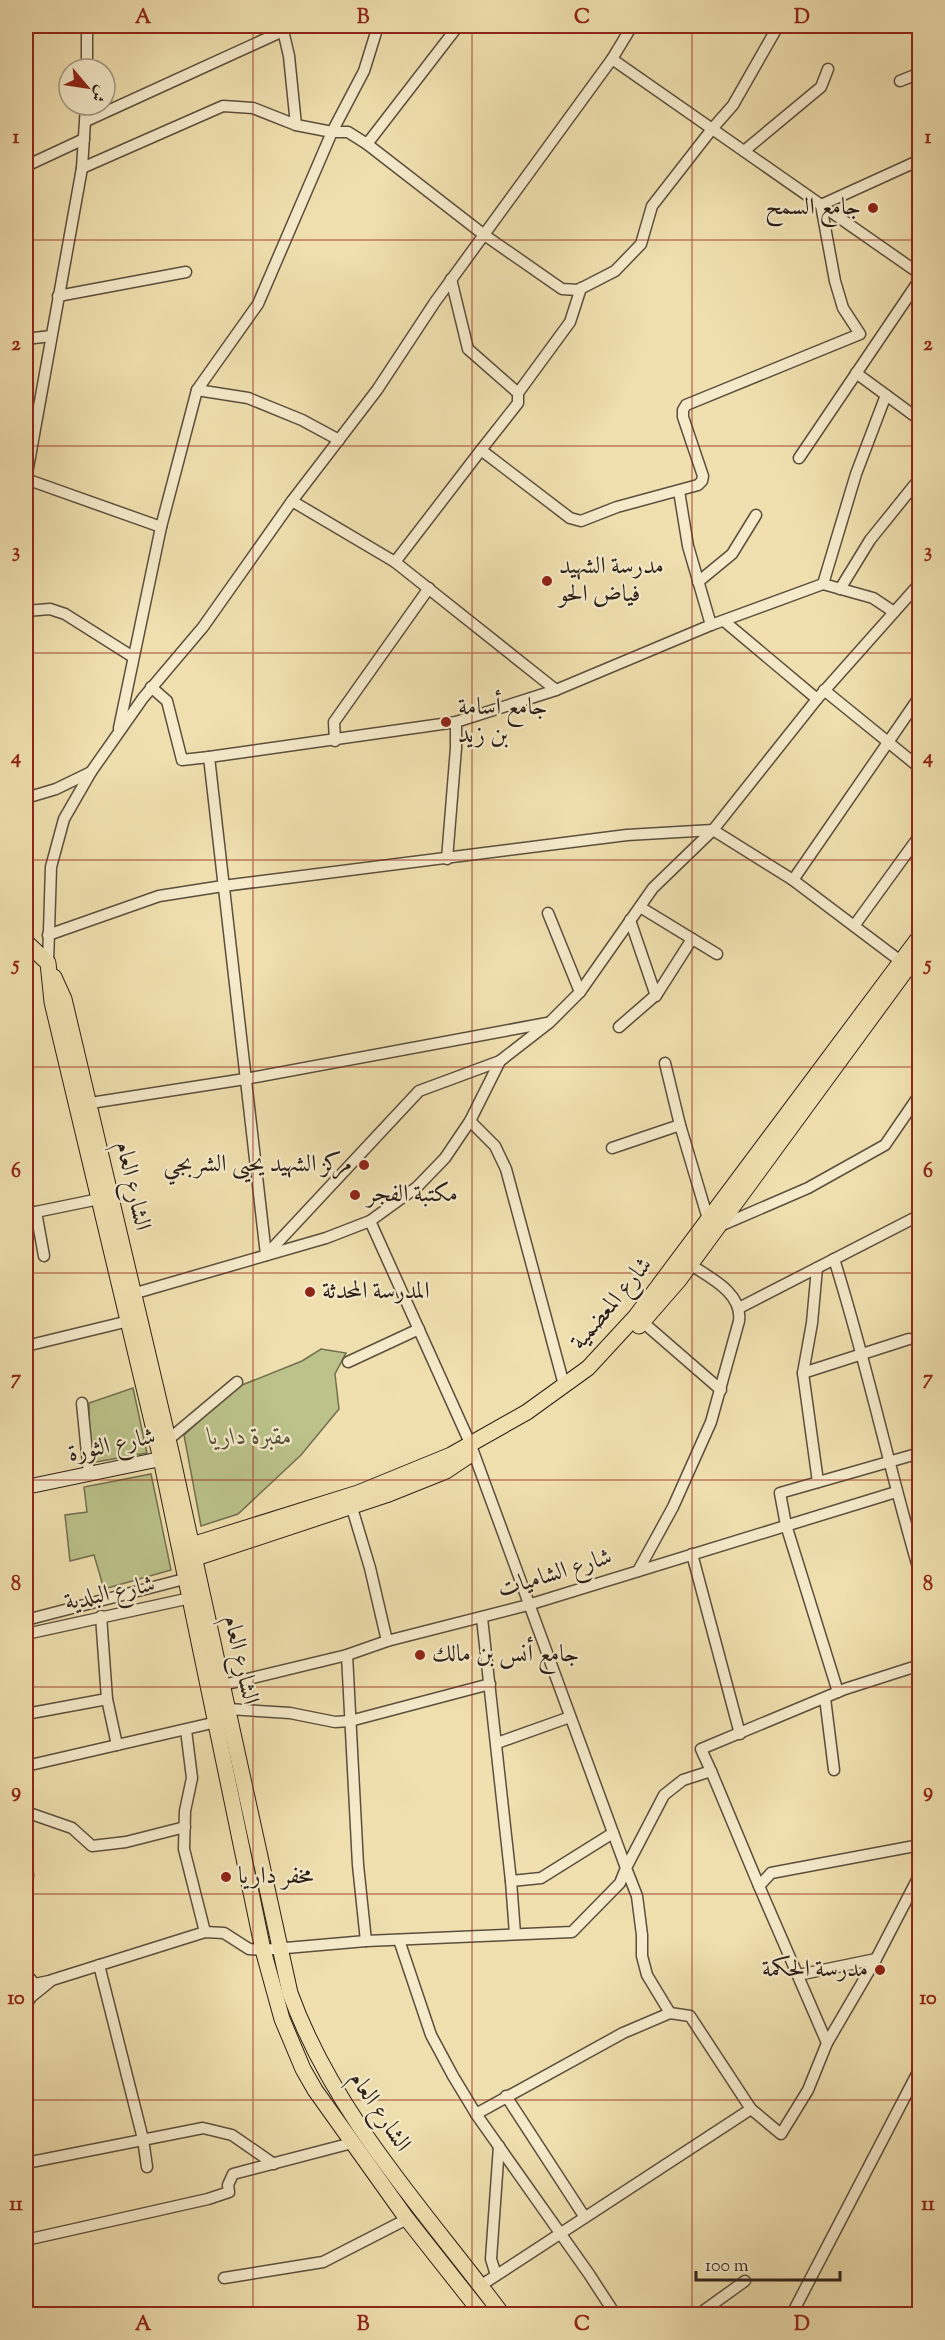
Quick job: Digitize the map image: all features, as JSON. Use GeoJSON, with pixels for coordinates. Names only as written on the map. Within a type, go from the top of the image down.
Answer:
{"type":"FeatureCollection","features":[{"type":"Feature","properties":{"kind":"main road","name":"شارع المعضمية"},"geometry":{"type":"LineString","coordinates":[[186,1553],[358,1493],[472,1448],[569,1390],[619,1346],[685,1261],[904,964],[920,936]]}},
{"type":"Feature","properties":{"kind":"main road"},"geometry":{"type":"LineString","coordinates":[[26,942],[48,963]]}},
{"type":"Feature","properties":{"kind":"main road","name":"شارع المعضمية"},"geometry":{"type":"LineString","coordinates":[[904,964],[920,951]]}},
{"type":"Feature","properties":{"kind":"main road","name":"الشارع العام"},"geometry":{"type":"LineString","coordinates":[[48,963],[64,999],[83,1104],[166,1458],[191,1577],[279,1949],[298,2017],[333,2086],[377,2151],[502,2314]]}},
{"type":"Feature","properties":{"kind":"main road"},"geometry":{"type":"LineString","coordinates":[[83,1104],[99,1199],[128,1295]]}},
{"type":"Feature","properties":{"kind":"main road","name":"شارع المعضمية"},"geometry":{"type":"LineString","coordinates":[[186,1553],[352,1508],[446,1471],[472,1448],[588,1368],[639,1319]]}},
{"type":"Feature","properties":{"kind":"main road","name":"الشارع العام"},"geometry":{"type":"LineString","coordinates":[[134,1320],[168,1440],[166,1458]]}},
{"type":"Feature","properties":{"kind":"main road","name":"شارع الثورة"},"geometry":{"type":"LineString","coordinates":[[26,1487],[166,1458]]}},
{"type":"Feature","properties":{"kind":"main road","name":"الشارع العام"},"geometry":{"type":"LineString","coordinates":[[196,1597],[223,1685],[225,1716],[263,1950],[280,2011],[303,2069],[352,2144],[407,2219],[482,2314]]}},
{"type":"Feature","properties":{"kind":"street"},"geometry":{"type":"LineString","coordinates":[[87,26],[87,57]]}},
{"type":"Feature","properties":{"kind":"street"},"geometry":{"type":"LineString","coordinates":[[118,733],[161,527],[197,390],[258,304],[332,132],[364,71],[378,26]]}},
{"type":"Feature","properties":{"kind":"street"},"geometry":{"type":"LineString","coordinates":[[367,144],[458,26]]}},
{"type":"Feature","properties":{"kind":"street"},"geometry":{"type":"LineString","coordinates":[[48,963],[51,867],[64,819],[92,771],[151,687],[203,627],[292,501],[377,390],[451,279],[612,59],[632,26]]}},
{"type":"Feature","properties":{"kind":"street"},"geometry":{"type":"LineString","coordinates":[[82,168],[223,106],[253,108],[296,125],[332,132],[348,132],[367,144],[483,234],[562,289],[581,288],[615,271],[640,244],[652,206],[712,129],[734,105],[778,26]]}},
{"type":"Feature","properties":{"kind":"street"},"geometry":{"type":"LineString","coordinates":[[86,122],[283,28],[289,56],[296,125]]}},
{"type":"Feature","properties":{"kind":"street"},"geometry":{"type":"LineString","coordinates":[[612,59],[920,274]]}},
{"type":"Feature","properties":{"kind":"street"},"geometry":{"type":"LineString","coordinates":[[744,151],[821,87],[828,69]]}},
{"type":"Feature","properties":{"kind":"street"},"geometry":{"type":"LineString","coordinates":[[900,81],[920,73]]}},
{"type":"Feature","properties":{"kind":"street"},"geometry":{"type":"LineString","coordinates":[[86,117],[82,168],[27,463],[26,479],[161,527]]}},
{"type":"Feature","properties":{"kind":"street"},"geometry":{"type":"LineString","coordinates":[[26,166],[84,139]]}},
{"type":"Feature","properties":{"kind":"street"},"geometry":{"type":"LineString","coordinates":[[820,205],[920,160]]}},
{"type":"Feature","properties":{"kind":"street"},"geometry":{"type":"LineString","coordinates":[[481,450],[570,518],[581,521],[618,507],[698,485],[703,476],[682,417],[682,410],[686,405],[860,334],[843,308],[837,290],[820,205]]}},
{"type":"Feature","properties":{"kind":"street"},"geometry":{"type":"LineString","coordinates":[[58,296],[186,272]]}},
{"type":"Feature","properties":{"kind":"street"},"geometry":{"type":"LineString","coordinates":[[451,279],[468,349],[518,393]]}},
{"type":"Feature","properties":{"kind":"street"},"geometry":{"type":"LineString","coordinates":[[799,458],[920,279]]}},
{"type":"Feature","properties":{"kind":"street"},"geometry":{"type":"LineString","coordinates":[[395,562],[518,403],[518,393],[570,322],[581,288]]}},
{"type":"Feature","properties":{"kind":"street"},"geometry":{"type":"LineString","coordinates":[[26,339],[51,336]]}},
{"type":"Feature","properties":{"kind":"street"},"geometry":{"type":"LineString","coordinates":[[856,373],[920,420]]}},
{"type":"Feature","properties":{"kind":"street"},"geometry":{"type":"LineString","coordinates":[[197,390],[248,398],[302,420],[339,441]]}},
{"type":"Feature","properties":{"kind":"street"},"geometry":{"type":"LineString","coordinates":[[823,584],[856,474],[886,395]]}},
{"type":"Feature","properties":{"kind":"street"},"geometry":{"type":"LineString","coordinates":[[840,589],[870,540],[920,478]]}},
{"type":"Feature","properties":{"kind":"street"},"geometry":{"type":"LineString","coordinates":[[679,490],[688,546],[711,625]]}},
{"type":"Feature","properties":{"kind":"street"},"geometry":{"type":"LineString","coordinates":[[292,501],[395,562],[556,690]]}},
{"type":"Feature","properties":{"kind":"street"},"geometry":{"type":"LineString","coordinates":[[698,582],[732,554],[756,515]]}},
{"type":"Feature","properties":{"kind":"street"},"geometry":{"type":"LineString","coordinates":[[266,1256],[419,1091],[500,1061],[550,1022],[580,992],[653,888],[712,830],[820,695],[920,582]]}},
{"type":"Feature","properties":{"kind":"street"},"geometry":{"type":"LineString","coordinates":[[151,687],[167,701],[182,760],[335,741],[456,722],[556,690],[711,625],[823,584],[873,598],[894,612]]}},
{"type":"Feature","properties":{"kind":"street"},"geometry":{"type":"LineString","coordinates":[[335,741],[334,722],[429,588]]}},
{"type":"Feature","properties":{"kind":"street"},"geometry":{"type":"LineString","coordinates":[[26,611],[50,609],[65,614],[134,657]]}},
{"type":"Feature","properties":{"kind":"street"},"geometry":{"type":"LineString","coordinates":[[724,621],[920,768]]}},
{"type":"Feature","properties":{"kind":"street"},"geometry":{"type":"LineString","coordinates":[[793,880],[920,696]]}},
{"type":"Feature","properties":{"kind":"street"},"geometry":{"type":"LineString","coordinates":[[447,859],[456,722]]}},
{"type":"Feature","properties":{"kind":"street"},"geometry":{"type":"LineString","coordinates":[[209,757],[266,1256]]}},
{"type":"Feature","properties":{"kind":"street"},"geometry":{"type":"LineString","coordinates":[[26,798],[56,789],[92,771]]}},
{"type":"Feature","properties":{"kind":"street"},"geometry":{"type":"LineString","coordinates":[[48,935],[159,896],[627,835],[712,830],[793,880],[904,964]]}},
{"type":"Feature","properties":{"kind":"street"},"geometry":{"type":"LineString","coordinates":[[854,926],[920,835]]}},
{"type":"Feature","properties":{"kind":"street"},"geometry":{"type":"LineString","coordinates":[[640,907],[717,954]]}},
{"type":"Feature","properties":{"kind":"street"},"geometry":{"type":"LineString","coordinates":[[548,913],[580,992]]}},
{"type":"Feature","properties":{"kind":"street"},"geometry":{"type":"LineString","coordinates":[[630,920],[656,996]]}},
{"type":"Feature","properties":{"kind":"street"},"geometry":{"type":"LineString","coordinates":[[619,1026],[656,996],[692,939]]}},
{"type":"Feature","properties":{"kind":"street"},"geometry":{"type":"LineString","coordinates":[[83,1104],[245,1079],[550,1022]]}},
{"type":"Feature","properties":{"kind":"street"},"geometry":{"type":"LineString","coordinates":[[128,1295],[326,1238],[370,1221],[417,1187],[445,1158],[470,1121],[500,1061]]}},
{"type":"Feature","properties":{"kind":"street"},"geometry":{"type":"LineString","coordinates":[[665,1063],[680,1125],[712,1223],[808,1188],[885,1145],[920,1094]]}},
{"type":"Feature","properties":{"kind":"street"},"geometry":{"type":"LineString","coordinates":[[470,1121],[495,1146],[506,1169],[564,1385]]}},
{"type":"Feature","properties":{"kind":"street"},"geometry":{"type":"LineString","coordinates":[[612,1148],[680,1125]]}},
{"type":"Feature","properties":{"kind":"street"},"geometry":{"type":"LineString","coordinates":[[44,1256],[31,1213],[99,1199]]}},
{"type":"Feature","properties":{"kind":"street"},"geometry":{"type":"LineString","coordinates":[[739,1308],[920,1215]]}},
{"type":"Feature","properties":{"kind":"street"},"geometry":{"type":"LineString","coordinates":[[370,1221],[472,1448],[637,1896],[642,1956],[647,1975],[670,2013]]}},
{"type":"Feature","properties":{"kind":"street"},"geometry":{"type":"LineString","coordinates":[[834,1259],[863,1354],[896,1491],[920,1574]]}},
{"type":"Feature","properties":{"kind":"street"},"geometry":{"type":"LineString","coordinates":[[638,1571],[690,1471],[711,1422],[739,1321],[739,1308],[731,1293],[685,1261]]}},
{"type":"Feature","properties":{"kind":"street"},"geometry":{"type":"LineString","coordinates":[[817,1268],[812,1323],[803,1373],[818,1482]]}},
{"type":"Feature","properties":{"kind":"street"},"geometry":{"type":"LineString","coordinates":[[639,1319],[721,1390]]}},
{"type":"Feature","properties":{"kind":"street"},"geometry":{"type":"LineString","coordinates":[[26,1346],[134,1320]]}},
{"type":"Feature","properties":{"kind":"street"},"geometry":{"type":"LineString","coordinates":[[348,1362],[419,1329]]}},
{"type":"Feature","properties":{"kind":"street"},"geometry":{"type":"LineString","coordinates":[[803,1373],[909,1339]]}},
{"type":"Feature","properties":{"kind":"street"},"geometry":{"type":"LineString","coordinates":[[168,1440],[237,1383]]}},
{"type":"Feature","properties":{"kind":"street"},"geometry":{"type":"LineString","coordinates":[[82,1403],[89,1474]]}},
{"type":"Feature","properties":{"kind":"street"},"geometry":{"type":"LineString","coordinates":[[838,1692],[786,1525],[780,1493],[920,1453]]}},
{"type":"Feature","properties":{"kind":"street","name":"شارع الشاميات"},"geometry":{"type":"LineString","coordinates":[[223,1685],[347,1655],[387,1641],[528,1605],[896,1491]]}},
{"type":"Feature","properties":{"kind":"street"},"geometry":{"type":"LineString","coordinates":[[352,1508],[370,1568],[387,1641]]}},
{"type":"Feature","properties":{"kind":"street"},"geometry":{"type":"LineString","coordinates":[[692,1554],[740,1734]]}},
{"type":"Feature","properties":{"kind":"street","name":"شارع البلدية"},"geometry":{"type":"LineString","coordinates":[[26,1620],[191,1577]]}},
{"type":"Feature","properties":{"kind":"street"},"geometry":{"type":"LineString","coordinates":[[167,1583],[171,1592],[169,1602]]}},
{"type":"Feature","properties":{"kind":"street","name":"شارع البلدية"},"geometry":{"type":"LineString","coordinates":[[26,1634],[196,1597]]}},
{"type":"Feature","properties":{"kind":"street"},"geometry":{"type":"LineString","coordinates":[[101,1616],[107,1699],[117,1745]]}},
{"type":"Feature","properties":{"kind":"street"},"geometry":{"type":"LineString","coordinates":[[482,1618],[515,1934]]}},
{"type":"Feature","properties":{"kind":"street"},"geometry":{"type":"LineString","coordinates":[[347,1655],[358,1865],[366,1941]]}},
{"type":"Feature","properties":{"kind":"street"},"geometry":{"type":"LineString","coordinates":[[827,2043],[701,1749],[838,1692],[920,1665]]}},
{"type":"Feature","properties":{"kind":"street"},"geometry":{"type":"LineString","coordinates":[[26,1766],[186,1730],[225,1716],[290,1713],[335,1722],[350,1721],[490,1684]]}},
{"type":"Feature","properties":{"kind":"street"},"geometry":{"type":"LineString","coordinates":[[825,1698],[834,1770]]}},
{"type":"Feature","properties":{"kind":"street"},"geometry":{"type":"LineString","coordinates":[[26,1714],[107,1699]]}},
{"type":"Feature","properties":{"kind":"street"},"geometry":{"type":"LineString","coordinates":[[496,1743],[570,1717]]}},
{"type":"Feature","properties":{"kind":"street"},"geometry":{"type":"LineString","coordinates":[[186,1730],[192,1778],[185,1811],[184,1849],[205,1932]]}},
{"type":"Feature","properties":{"kind":"street"},"geometry":{"type":"LineString","coordinates":[[26,1974],[34,1984],[52,1980],[205,1932],[224,1933],[249,1949],[263,1950],[366,1941],[572,1932],[620,1883],[664,1795],[682,1780],[711,1771]]}},
{"type":"Feature","properties":{"kind":"street"},"geometry":{"type":"LineString","coordinates":[[26,1812],[72,1828],[92,1846],[126,1842],[185,1827]]}},
{"type":"Feature","properties":{"kind":"street"},"geometry":{"type":"LineString","coordinates":[[511,1881],[540,1878],[613,1833]]}},
{"type":"Feature","properties":{"kind":"street"},"geometry":{"type":"LineString","coordinates":[[759,1886],[771,1873],[920,1845]]}},
{"type":"Feature","properties":{"kind":"street"},"geometry":{"type":"LineString","coordinates":[[26,1858],[28,1876],[26,1878]]}},
{"type":"Feature","properties":{"kind":"street"},"geometry":{"type":"LineString","coordinates":[[476,2114],[623,2032],[670,2013],[690,2016],[751,2109],[781,2134],[808,2090],[827,2043],[876,1959],[920,1874]]}},
{"type":"Feature","properties":{"kind":"street"},"geometry":{"type":"LineString","coordinates":[[399,1940],[431,2035],[476,2114],[615,2314]]}},
{"type":"Feature","properties":{"kind":"street"},"geometry":{"type":"LineString","coordinates":[[798,1976],[876,1959]]}},
{"type":"Feature","properties":{"kind":"street"},"geometry":{"type":"LineString","coordinates":[[99,1965],[143,2139],[147,2167]]}},
{"type":"Feature","properties":{"kind":"street"},"geometry":{"type":"LineString","coordinates":[[26,2005],[31,1997],[52,1980]]}},
{"type":"Feature","properties":{"kind":"street"},"geometry":{"type":"LineString","coordinates":[[792,2314],[920,2068]]}},
{"type":"Feature","properties":{"kind":"street"},"geometry":{"type":"LineString","coordinates":[[506,2096],[584,2216]]}},
{"type":"Feature","properties":{"kind":"street"},"geometry":{"type":"LineString","coordinates":[[480,2286],[751,2109]]}},
{"type":"Feature","properties":{"kind":"street"},"geometry":{"type":"LineString","coordinates":[[26,2163],[203,2128],[232,2135],[274,2164]]}},
{"type":"Feature","properties":{"kind":"street"},"geometry":{"type":"LineString","coordinates":[[26,2240],[208,2199],[230,2192],[228,2185],[233,2174],[352,2144]]}},
{"type":"Feature","properties":{"kind":"street"},"geometry":{"type":"LineString","coordinates":[[496,2275],[491,2259],[499,2146]]}},
{"type":"Feature","properties":{"kind":"street"},"geometry":{"type":"LineString","coordinates":[[224,2278],[324,2262],[407,2219]]}},
{"type":"Feature","properties":{"kind":"street"},"geometry":{"type":"LineString","coordinates":[[699,2314],[745,2281]]}},
{"type":"Feature","properties":{"kind":"green space","name":"مقبرة داريا"},"geometry":{"type":"Polygon","coordinates":[[[321,1349],[346,1353],[335,1374],[339,1409],[301,1455],[238,1514],[201,1526],[184,1435],[237,1387],[302,1361],[321,1349]]]}},
{"type":"Feature","properties":{"kind":"green space"},"geometry":{"type":"Polygon","coordinates":[[[133,1388],[147,1453],[90,1463],[89,1403],[133,1388]]]}},
{"type":"Feature","properties":{"kind":"green space"},"geometry":{"type":"Polygon","coordinates":[[[151,1474],[171,1570],[104,1589],[94,1555],[70,1561],[65,1515],[87,1512],[84,1487],[151,1474]]]}},
{"type":"Feature","properties":{"kind":"place","name":"جامع السمح"},"geometry":{"type":"Point","coordinates":[873,208]}},
{"type":"Feature","properties":{"kind":"place","name":"مدرسة الشهيد فياض الحو"},"geometry":{"type":"Point","coordinates":[547,581]}},
{"type":"Feature","properties":{"kind":"place","name":"جامع أسامة بن زيد"},"geometry":{"type":"Point","coordinates":[446,722]}},
{"type":"Feature","properties":{"kind":"place","name":"مركز الشهيد يحيى الشربجي"},"geometry":{"type":"Point","coordinates":[364,1165]}},
{"type":"Feature","properties":{"kind":"place","name":"مكتبة الفجر"},"geometry":{"type":"Point","coordinates":[355,1195]}},
{"type":"Feature","properties":{"kind":"place","name":"المدرسة المحدثة"},"geometry":{"type":"Point","coordinates":[310,1292]}},
{"type":"Feature","properties":{"kind":"place","name":"جامع أنس بن مالك"},"geometry":{"type":"Point","coordinates":[420,1655]}},
{"type":"Feature","properties":{"kind":"place","name":"مخفر داريا"},"geometry":{"type":"Point","coordinates":[226,1877]}},
{"type":"Feature","properties":{"kind":"place","name":"مدرسة الحكمة"},"geometry":{"type":"Point","coordinates":[880,1970]}}]}
